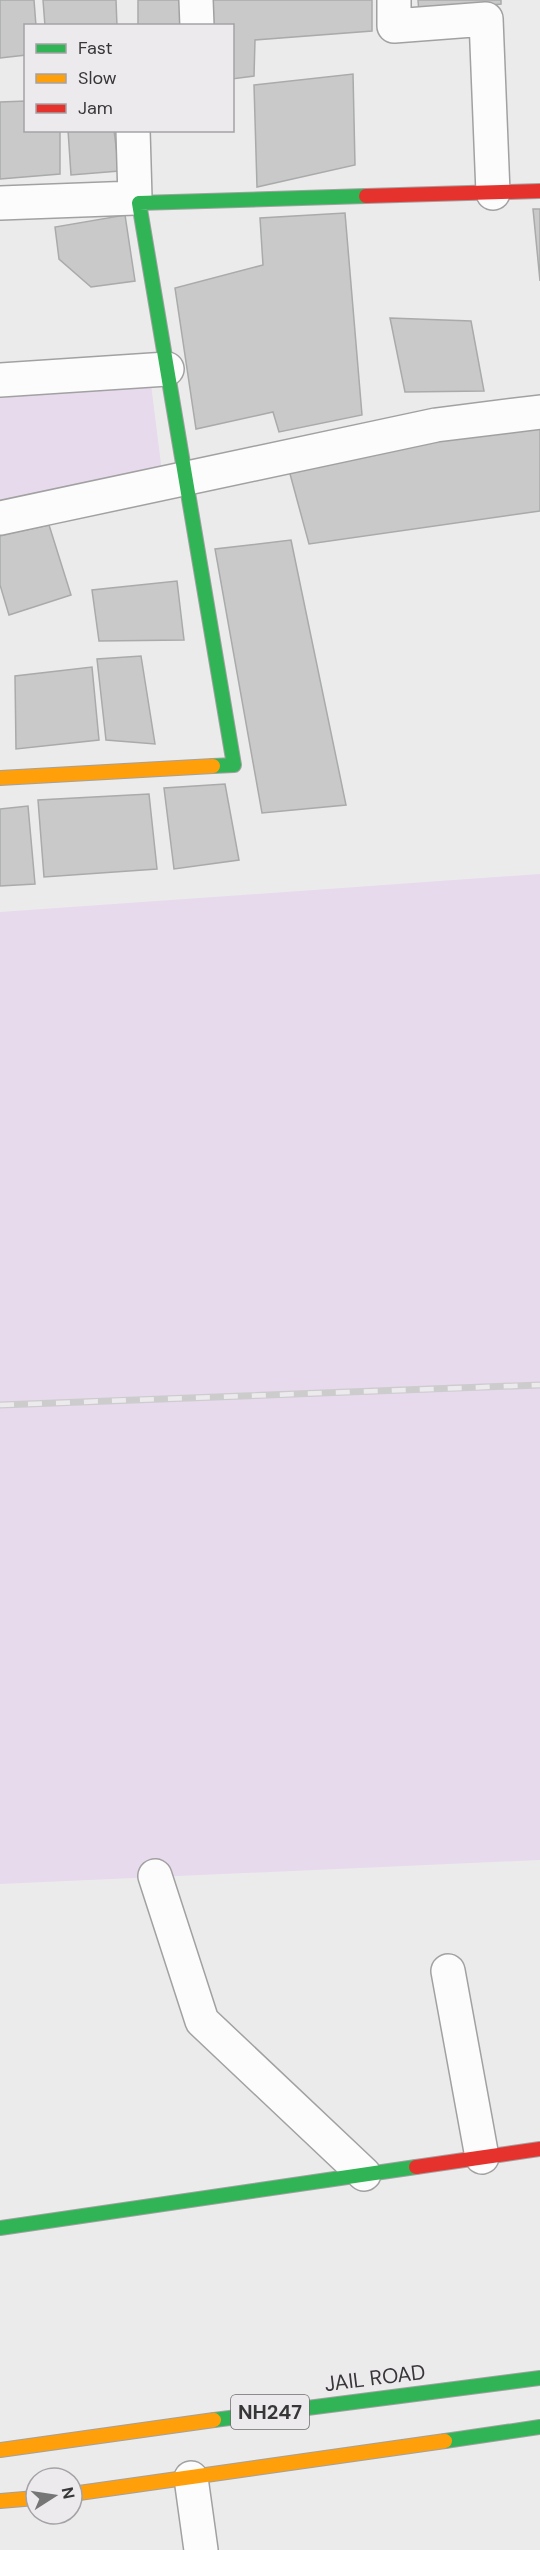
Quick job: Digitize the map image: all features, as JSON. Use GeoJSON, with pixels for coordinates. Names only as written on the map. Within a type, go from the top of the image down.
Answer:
{"type":"FeatureCollection","features":[{"type":"Feature","properties":{"kind":"main road"},"geometry":{"type":"LineString","coordinates":[[0,778],[234,765],[139,203],[540,191]]}},
{"type":"Feature","properties":{"kind":"main road"},"geometry":{"type":"LineString","coordinates":[[0,2228],[540,2149]]}},
{"type":"Feature","properties":{"kind":"main road","name":"JAIL ROAD"},"geometry":{"type":"LineString","coordinates":[[0,2450],[291,2409],[540,2378]]}},
{"type":"Feature","properties":{"kind":"main road","name":"NH247"},"geometry":{"type":"LineString","coordinates":[[84,2492],[540,2427]]}},
{"type":"Feature","properties":{"kind":"main road"},"geometry":{"type":"LineString","coordinates":[[0,2501],[24,2499]]}},
{"type":"Feature","properties":{"kind":"street"},"geometry":{"type":"LineString","coordinates":[[196,0],[197,24]]}},
{"type":"Feature","properties":{"kind":"street"},"geometry":{"type":"LineString","coordinates":[[394,0],[394,26],[486,19],[493,193]]}},
{"type":"Feature","properties":{"kind":"street"},"geometry":{"type":"LineString","coordinates":[[0,203],[135,198],[133,132]]}},
{"type":"Feature","properties":{"kind":"street"},"geometry":{"type":"LineString","coordinates":[[0,380],[167,369]]}},
{"type":"Feature","properties":{"kind":"street"},"geometry":{"type":"LineString","coordinates":[[0,518],[436,425],[540,412]]}},
{"type":"Feature","properties":{"kind":"street"},"geometry":{"type":"LineString","coordinates":[[155,1876],[202,2021],[364,2174]]}},
{"type":"Feature","properties":{"kind":"street"},"geometry":{"type":"LineString","coordinates":[[448,1971],[482,2157]]}},
{"type":"Feature","properties":{"kind":"street"},"geometry":{"type":"LineString","coordinates":[[191,2478],[201,2550]]}},
{"type":"Feature","properties":{"kind":"shaded area"},"geometry":{"type":"Polygon","coordinates":[[[150,376],[163,480],[0,512],[0,387],[150,376]]]}},
{"type":"Feature","properties":{"kind":"shaded area"},"geometry":{"type":"Polygon","coordinates":[[[540,874],[540,1860],[0,1884],[0,912],[540,874]]]}},
{"type":"Feature","properties":{"kind":"building"},"geometry":{"type":"Polygon","coordinates":[[[0,0],[34,0],[36,24],[24,24],[24,55],[0,58],[0,0]]]}},
{"type":"Feature","properties":{"kind":"building"},"geometry":{"type":"Polygon","coordinates":[[[43,0],[116,0],[117,24],[45,24],[43,0]]]}},
{"type":"Feature","properties":{"kind":"building"},"geometry":{"type":"Polygon","coordinates":[[[138,0],[185,0],[188,24],[138,24],[138,0]]]}},
{"type":"Feature","properties":{"kind":"building"},"geometry":{"type":"Polygon","coordinates":[[[211,0],[372,0],[372,31],[255,40],[254,76],[234,79],[234,24],[212,24],[211,0]]]}},
{"type":"Feature","properties":{"kind":"building"},"geometry":{"type":"Polygon","coordinates":[[[418,0],[501,0],[501,4],[419,13],[418,0]]]}},
{"type":"Feature","properties":{"kind":"building"},"geometry":{"type":"Polygon","coordinates":[[[353,74],[355,165],[257,187],[254,85],[353,74]]]}},
{"type":"Feature","properties":{"kind":"building"},"geometry":{"type":"Polygon","coordinates":[[[24,101],[24,132],[60,132],[60,174],[0,179],[0,102],[24,101]]]}},
{"type":"Feature","properties":{"kind":"building"},"geometry":{"type":"Polygon","coordinates":[[[68,132],[114,132],[119,171],[71,175],[68,132]]]}},
{"type":"Feature","properties":{"kind":"building"},"geometry":{"type":"Polygon","coordinates":[[[533,209],[540,209],[540,281],[533,209]]]}},
{"type":"Feature","properties":{"kind":"building"},"geometry":{"type":"Polygon","coordinates":[[[345,213],[362,415],[279,432],[273,412],[196,429],[175,288],[263,265],[260,218],[345,213]]]}},
{"type":"Feature","properties":{"kind":"building"},"geometry":{"type":"Polygon","coordinates":[[[125,215],[135,281],[91,287],[59,259],[55,227],[125,215]]]}},
{"type":"Feature","properties":{"kind":"building"},"geometry":{"type":"Polygon","coordinates":[[[390,318],[471,321],[484,391],[405,392],[390,318]]]}},
{"type":"Feature","properties":{"kind":"building"},"geometry":{"type":"Polygon","coordinates":[[[540,419],[540,511],[309,544],[286,459],[540,419]]]}},
{"type":"Feature","properties":{"kind":"building"},"geometry":{"type":"Polygon","coordinates":[[[49,525],[71,595],[9,615],[0,585],[0,536],[49,525]]]}},
{"type":"Feature","properties":{"kind":"building"},"geometry":{"type":"Polygon","coordinates":[[[291,540],[346,805],[262,813],[215,549],[291,540]]]}},
{"type":"Feature","properties":{"kind":"building"},"geometry":{"type":"Polygon","coordinates":[[[177,581],[184,640],[99,641],[92,590],[177,581]]]}},
{"type":"Feature","properties":{"kind":"building"},"geometry":{"type":"Polygon","coordinates":[[[141,656],[155,744],[106,740],[97,659],[141,656]]]}},
{"type":"Feature","properties":{"kind":"building"},"geometry":{"type":"Polygon","coordinates":[[[92,667],[99,740],[16,749],[15,676],[92,667]]]}},
{"type":"Feature","properties":{"kind":"building"},"geometry":{"type":"Polygon","coordinates":[[[225,784],[239,860],[174,869],[164,788],[225,784]]]}},
{"type":"Feature","properties":{"kind":"building"},"geometry":{"type":"Polygon","coordinates":[[[149,794],[157,869],[44,877],[38,800],[149,794]]]}},
{"type":"Feature","properties":{"kind":"building"},"geometry":{"type":"Polygon","coordinates":[[[28,806],[35,884],[0,886],[0,809],[28,806]]]}},
{"type":"Feature","properties":{"kind":"railway"},"geometry":{"type":"LineString","coordinates":[[0,1405],[540,1385]]}},
{"type":"Feature","properties":{"kind":"traffic: fast"},"geometry":{"type":"LineString","coordinates":[[213,766],[234,765],[139,203],[366,196]]}},
{"type":"Feature","properties":{"kind":"traffic: fast"},"geometry":{"type":"LineString","coordinates":[[0,2228],[416,2167]]}},
{"type":"Feature","properties":{"kind":"traffic: fast"},"geometry":{"type":"LineString","coordinates":[[214,2420],[540,2378]]}},
{"type":"Feature","properties":{"kind":"traffic: fast"},"geometry":{"type":"LineString","coordinates":[[445,2441],[540,2427]]}},
{"type":"Feature","properties":{"kind":"traffic: slow"},"geometry":{"type":"LineString","coordinates":[[0,778],[213,766]]}},
{"type":"Feature","properties":{"kind":"traffic: slow"},"geometry":{"type":"LineString","coordinates":[[0,2450],[214,2420]]}},
{"type":"Feature","properties":{"kind":"traffic: slow"},"geometry":{"type":"LineString","coordinates":[[84,2492],[445,2441]]}},
{"type":"Feature","properties":{"kind":"traffic: slow"},"geometry":{"type":"LineString","coordinates":[[0,2501],[24,2499]]}},
{"type":"Feature","properties":{"kind":"traffic: jam"},"geometry":{"type":"LineString","coordinates":[[366,196],[540,191]]}},
{"type":"Feature","properties":{"kind":"traffic: jam"},"geometry":{"type":"LineString","coordinates":[[416,2167],[540,2149]]}}]}
